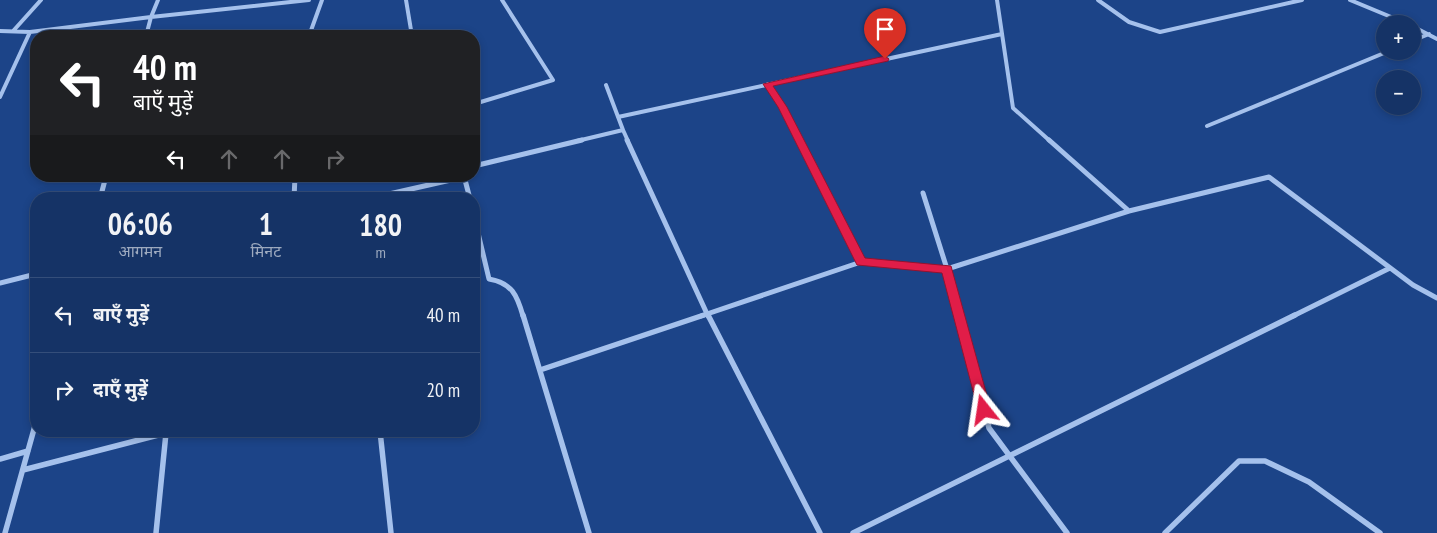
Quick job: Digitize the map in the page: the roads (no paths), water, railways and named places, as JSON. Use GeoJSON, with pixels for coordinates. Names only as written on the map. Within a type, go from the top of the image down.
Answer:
{"type":"FeatureCollection","features":[{"type":"Feature","properties":{"kind":"street"},"geometry":{"type":"LineString","coordinates":[[14,30],[41,0]]}},
{"type":"Feature","properties":{"kind":"street"},"geometry":{"type":"LineString","coordinates":[[148,30],[158,0]]}},
{"type":"Feature","properties":{"kind":"street"},"geometry":{"type":"LineString","coordinates":[[46,30],[309,0]]}},
{"type":"Feature","properties":{"kind":"street"},"geometry":{"type":"LineString","coordinates":[[311,30],[322,0]]}},
{"type":"Feature","properties":{"kind":"street"},"geometry":{"type":"LineString","coordinates":[[406,0],[411,30]]}},
{"type":"Feature","properties":{"kind":"street"},"geometry":{"type":"LineString","coordinates":[[480,102],[553,80],[502,0]]}},
{"type":"Feature","properties":{"kind":"street"},"geometry":{"type":"LineString","coordinates":[[997,0],[1013,108],[1129,211]]}},
{"type":"Feature","properties":{"kind":"street"},"geometry":{"type":"LineString","coordinates":[[1098,0],[1129,22],[1160,32],[1302,0]]}},
{"type":"Feature","properties":{"kind":"street"},"geometry":{"type":"LineString","coordinates":[[1350,0],[1386,15]]}},
{"type":"Feature","properties":{"kind":"street"},"geometry":{"type":"LineString","coordinates":[[1421,30],[1437,38]]}},
{"type":"Feature","properties":{"kind":"street"},"geometry":{"type":"LineString","coordinates":[[0,31],[30,32],[0,97]]}},
{"type":"Feature","properties":{"kind":"street"},"geometry":{"type":"LineString","coordinates":[[618,117],[1002,34]]}},
{"type":"Feature","properties":{"kind":"street"},"geometry":{"type":"LineString","coordinates":[[1421,38],[1429,34]]}},
{"type":"Feature","properties":{"kind":"street"},"geometry":{"type":"LineString","coordinates":[[1207,126],[1376,57]]}},
{"type":"Feature","properties":{"kind":"street"},"geometry":{"type":"LineString","coordinates":[[768,84],[783,107],[861,262]]}},
{"type":"Feature","properties":{"kind":"street"},"geometry":{"type":"LineString","coordinates":[[606,85],[623,130],[672,243],[768,438],[820,533]]}},
{"type":"Feature","properties":{"kind":"street"},"geometry":{"type":"LineString","coordinates":[[480,165],[623,130]]}},
{"type":"Feature","properties":{"kind":"street"},"geometry":{"type":"LineString","coordinates":[[540,370],[861,262],[947,269],[1129,211],[1269,177],[1413,285],[1437,298]]}},
{"type":"Feature","properties":{"kind":"street"},"geometry":{"type":"LineString","coordinates":[[398,192],[442,182]]}},
{"type":"Feature","properties":{"kind":"street"},"geometry":{"type":"LineString","coordinates":[[923,193],[947,269],[989,428],[1067,533]]}},
{"type":"Feature","properties":{"kind":"street"},"geometry":{"type":"LineString","coordinates":[[480,241],[489,279],[502,281],[517,296],[589,533]]}},
{"type":"Feature","properties":{"kind":"street"},"geometry":{"type":"LineString","coordinates":[[853,533],[1390,268]]}},
{"type":"Feature","properties":{"kind":"street"},"geometry":{"type":"LineString","coordinates":[[0,282],[30,275]]}},
{"type":"Feature","properties":{"kind":"street"},"geometry":{"type":"LineString","coordinates":[[5,533],[32,437]]}},
{"type":"Feature","properties":{"kind":"street"},"geometry":{"type":"LineString","coordinates":[[23,470],[154,437]]}},
{"type":"Feature","properties":{"kind":"street"},"geometry":{"type":"LineString","coordinates":[[156,533],[166,437]]}},
{"type":"Feature","properties":{"kind":"street"},"geometry":{"type":"LineString","coordinates":[[381,437],[390,533]]}},
{"type":"Feature","properties":{"kind":"street"},"geometry":{"type":"LineString","coordinates":[[0,459],[28,451]]}},
{"type":"Feature","properties":{"kind":"street"},"geometry":{"type":"LineString","coordinates":[[1165,533],[1239,461],[1265,461],[1309,482],[1380,533]]}}]}
